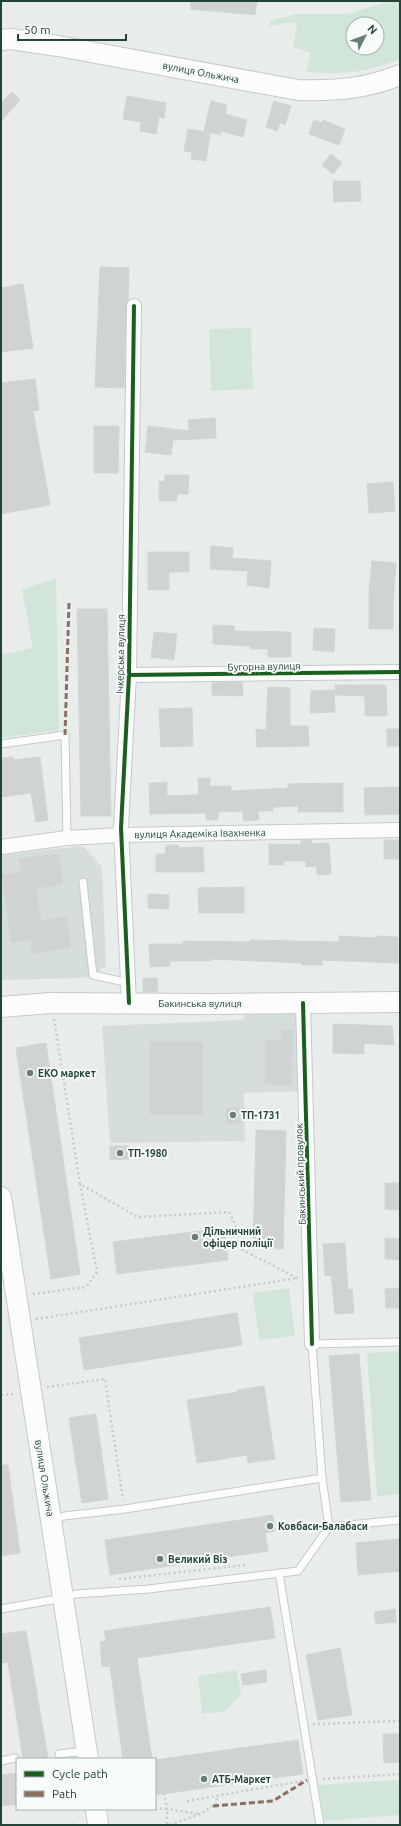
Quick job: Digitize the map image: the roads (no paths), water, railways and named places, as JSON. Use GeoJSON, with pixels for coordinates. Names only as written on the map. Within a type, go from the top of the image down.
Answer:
{"type":"FeatureCollection","features":[{"type":"Feature","properties":{"kind":"main road","name":"вулиця Ольжича"},"geometry":{"type":"LineString","coordinates":[[1,40],[11,39],[58,46],[298,90],[329,91],[359,88],[400,76]]}},
{"type":"Feature","properties":{"kind":"main road","name":"Бакинська вулиця"},"geometry":{"type":"LineString","coordinates":[[1,1007],[50,1003],[400,1002]]}},
{"type":"Feature","properties":{"kind":"main road","name":"вулиця Ольжича"},"geometry":{"type":"LineString","coordinates":[[1,1197],[4,1237],[88,1755]]}},
{"type":"Feature","properties":{"kind":"main road"},"geometry":{"type":"LineString","coordinates":[[96,1810],[98,1825]]}},
{"type":"Feature","properties":{"kind":"street","name":"Ічкерська вулиця"},"geometry":{"type":"LineString","coordinates":[[129,1003],[121,835],[128,675],[134,306]]}},
{"type":"Feature","properties":{"kind":"street","name":"Бугорна вулиця"},"geometry":{"type":"LineString","coordinates":[[128,675],[400,672]]}},
{"type":"Feature","properties":{"kind":"street","name":"вулиця Академіка Івахненка"},"geometry":{"type":"LineString","coordinates":[[1,847],[68,838],[121,835],[400,830]]}},
{"type":"Feature","properties":{"kind":"street","name":"Бакинський провулок"},"geometry":{"type":"LineString","coordinates":[[303,1003],[305,1279],[312,1344]]}},
{"type":"Feature","properties":{"kind":"lane"},"geometry":{"type":"LineString","coordinates":[[1,744],[64,735],[68,838]]}},
{"type":"Feature","properties":{"kind":"lane"},"geometry":{"type":"LineString","coordinates":[[83,882],[93,975],[129,983]]}},
{"type":"Feature","properties":{"kind":"lane"},"geometry":{"type":"LineString","coordinates":[[1,1609],[63,1598],[76,1594],[149,1589],[298,1571],[329,1528],[322,1478],[312,1344],[400,1342]]}},
{"type":"Feature","properties":{"kind":"lane"},"geometry":{"type":"LineString","coordinates":[[51,1521],[64,1516],[124,1510],[322,1478]]}},
{"type":"Feature","properties":{"kind":"lane"},"geometry":{"type":"LineString","coordinates":[[329,1528],[400,1520]]}},
{"type":"Feature","properties":{"kind":"lane"},"geometry":{"type":"LineString","coordinates":[[279,1573],[320,1825]]}},
{"type":"Feature","properties":{"kind":"lane"},"geometry":{"type":"LineString","coordinates":[[59,1754],[88,1755]]}},
{"type":"Feature","properties":{"kind":"lane"},"geometry":{"type":"LineString","coordinates":[[1,1761],[15,1758]]}},
{"type":"Feature","properties":{"kind":"place","name":"ЕКО маркет"},"geometry":{"type":"Point","coordinates":[30,1073]}},
{"type":"Feature","properties":{"kind":"place","name":"ТП-1731"},"geometry":{"type":"Point","coordinates":[233,1115]}},
{"type":"Feature","properties":{"kind":"place","name":"ТП-1980"},"geometry":{"type":"Point","coordinates":[120,1153]}},
{"type":"Feature","properties":{"kind":"place","name":"Дільничний офіцер поліції"},"geometry":{"type":"Point","coordinates":[195,1237]}},
{"type":"Feature","properties":{"kind":"place","name":"Ковбаси-Балабаси"},"geometry":{"type":"Point","coordinates":[270,1526]}},
{"type":"Feature","properties":{"kind":"place","name":"Великий Віз"},"geometry":{"type":"Point","coordinates":[160,1559]}},
{"type":"Feature","properties":{"kind":"place","name":"АТБ-Маркет"},"geometry":{"type":"Point","coordinates":[204,1779]}}]}
